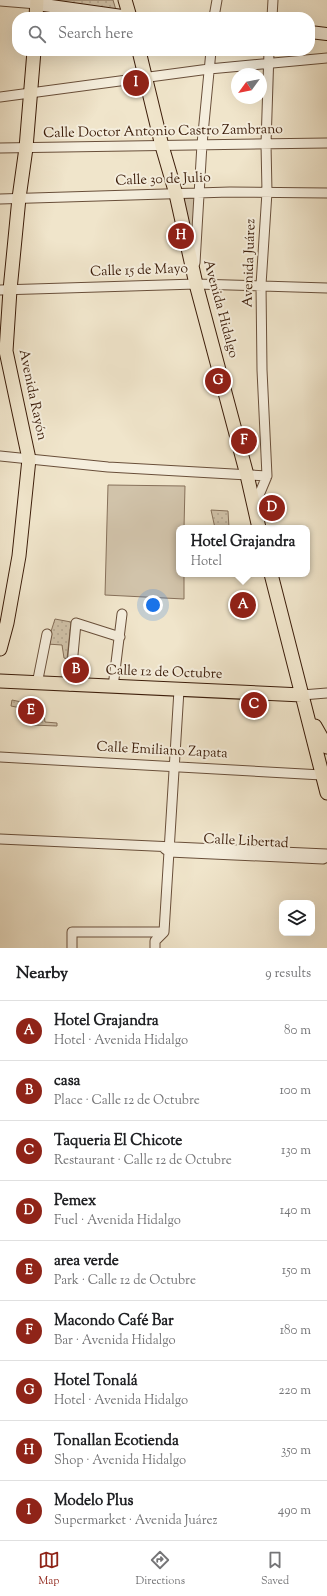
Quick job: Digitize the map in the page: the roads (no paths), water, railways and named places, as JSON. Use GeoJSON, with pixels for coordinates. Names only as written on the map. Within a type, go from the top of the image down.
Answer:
{"type":"FeatureCollection","features":[{"type":"Feature","properties":{"kind":"main road"},"geometry":{"type":"LineString","coordinates":[[126,0],[128,12]]}},
{"type":"Feature","properties":{"kind":"main road"},"geometry":{"type":"LineString","coordinates":[[37,7],[83,12]]}},
{"type":"Feature","properties":{"kind":"main road"},"geometry":{"type":"LineString","coordinates":[[315,33],[327,34]]}},
{"type":"Feature","properties":{"kind":"main road","name":"Avenida Rayón"},"geometry":{"type":"LineString","coordinates":[[0,649],[7,623],[19,556],[29,459],[6,351],[5,290],[26,148],[34,56]]}},
{"type":"Feature","properties":{"kind":"main road","name":"Avenida Hidalgo"},"geometry":{"type":"LineString","coordinates":[[141,56],[162,146],[176,194],[195,280],[247,475],[258,525]]}},
{"type":"Feature","properties":{"kind":"main road"},"geometry":{"type":"LineString","coordinates":[[272,577],[327,793]]}},
{"type":"Feature","properties":{"kind":"main road","name":"Calle 12 de Octubre"},"geometry":{"type":"LineString","coordinates":[[0,681],[70,686],[302,695]]}},
{"type":"Feature","properties":{"kind":"main road"},"geometry":{"type":"LineString","coordinates":[[308,714],[327,747]]}},
{"type":"Feature","properties":{"kind":"street"},"geometry":{"type":"LineString","coordinates":[[215,12],[217,0]]}},
{"type":"Feature","properties":{"kind":"street"},"geometry":{"type":"LineString","coordinates":[[272,12],[273,0]]}},
{"type":"Feature","properties":{"kind":"street"},"geometry":{"type":"LineString","coordinates":[[0,1],[37,7]]}},
{"type":"Feature","properties":{"kind":"street"},"geometry":{"type":"LineString","coordinates":[[195,280],[202,144],[210,56]]}},
{"type":"Feature","properties":{"kind":"street","name":"Avenida Juárez"},"geometry":{"type":"LineString","coordinates":[[267,476],[262,370],[261,285],[267,192],[266,144],[270,56]]}},
{"type":"Feature","properties":{"kind":"street"},"geometry":{"type":"LineString","coordinates":[[0,97],[209,68],[327,58]]}},
{"type":"Feature","properties":{"kind":"street","name":"Calle Doctor Antonio Castro Zambrano"},"geometry":{"type":"LineString","coordinates":[[0,148],[327,143]]}},
{"type":"Feature","properties":{"kind":"street","name":"Calle 30 de Julio"},"geometry":{"type":"LineString","coordinates":[[0,199],[200,193],[327,193]]}},
{"type":"Feature","properties":{"kind":"street","name":"Calle 15 de Mayo"},"geometry":{"type":"LineString","coordinates":[[5,290],[195,280],[327,288]]}},
{"type":"Feature","properties":{"kind":"street"},"geometry":{"type":"LineString","coordinates":[[0,456],[108,466],[267,476],[254,507]]}},
{"type":"Feature","properties":{"kind":"street"},"geometry":{"type":"LineString","coordinates":[[113,687],[122,614]]}},
{"type":"Feature","properties":{"kind":"street"},"geometry":{"type":"LineString","coordinates":[[70,686],[76,623],[120,637]]}},
{"type":"Feature","properties":{"kind":"street"},"geometry":{"type":"LineString","coordinates":[[37,684],[47,634]]}},
{"type":"Feature","properties":{"kind":"street"},"geometry":{"type":"LineString","coordinates":[[155,948],[155,941],[164,932],[179,690]]}},
{"type":"Feature","properties":{"kind":"street","name":"Calle 12 de Octubre"},"geometry":{"type":"LineString","coordinates":[[302,695],[327,693]]}},
{"type":"Feature","properties":{"kind":"street","name":"Calle Emiliano Zapata"},"geometry":{"type":"LineString","coordinates":[[0,756],[322,775]]}},
{"type":"Feature","properties":{"kind":"street","name":"Calle Libertad"},"geometry":{"type":"LineString","coordinates":[[0,839],[168,849],[327,854]]}},
{"type":"Feature","properties":{"kind":"street","name":"Calle Libertad"},"geometry":{"type":"LineString","coordinates":[[241,852],[323,859],[327,857]]}},
{"type":"Feature","properties":{"kind":"street"},"geometry":{"type":"LineString","coordinates":[[72,948],[72,932],[164,932]]}},
{"type":"Feature","properties":{"kind":"place","name":"Modelo Plus"},"geometry":{"type":"Point","coordinates":[136,83]}},
{"type":"Feature","properties":{"kind":"place","name":"Tonallan Ecotienda"},"geometry":{"type":"Point","coordinates":[181,236]}},
{"type":"Feature","properties":{"kind":"place","name":"Hotel Tonalá"},"geometry":{"type":"Point","coordinates":[218,381]}},
{"type":"Feature","properties":{"kind":"place","name":"Macondo Café Bar"},"geometry":{"type":"Point","coordinates":[244,441]}},
{"type":"Feature","properties":{"kind":"place","name":"Pemex"},"geometry":{"type":"Point","coordinates":[272,508]}},
{"type":"Feature","properties":{"kind":"place","name":"Hotel Grajandra"},"geometry":{"type":"Point","coordinates":[243,605]}},
{"type":"Feature","properties":{"kind":"place","name":"casa"},"geometry":{"type":"Point","coordinates":[76,670]}},
{"type":"Feature","properties":{"kind":"place","name":"Taqueria El Chicote"},"geometry":{"type":"Point","coordinates":[254,705]}},
{"type":"Feature","properties":{"kind":"place","name":"area verde"},"geometry":{"type":"Point","coordinates":[31,711]}}]}
